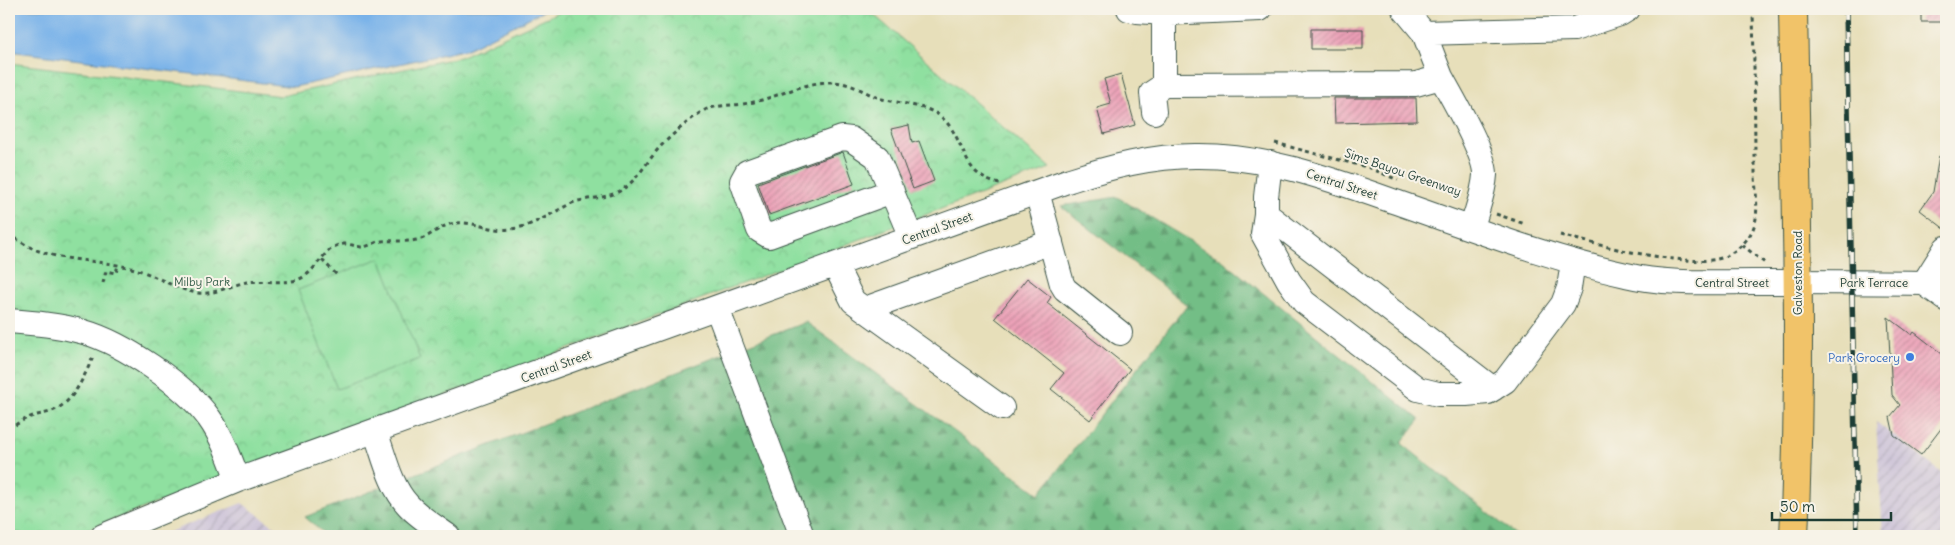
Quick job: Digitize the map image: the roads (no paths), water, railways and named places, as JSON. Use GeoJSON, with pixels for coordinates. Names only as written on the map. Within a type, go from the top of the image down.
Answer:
{"type":"FeatureCollection","features":[{"type":"Feature","properties":{"kind":"main road","name":"Galveston Road"},"geometry":{"type":"LineString","coordinates":[[1793,9],[1797,282],[1794,536]]}},
{"type":"Feature","properties":{"kind":"street"},"geometry":{"type":"LineString","coordinates":[[1129,9],[1164,13],[1260,9]]}},
{"type":"Feature","properties":{"kind":"street"},"geometry":{"type":"LineString","coordinates":[[1404,9],[1424,33],[1441,77],[1482,158],[1485,174],[1474,217]]}},
{"type":"Feature","properties":{"kind":"street"},"geometry":{"type":"LineString","coordinates":[[1424,33],[1574,29],[1595,15],[1620,14],[1628,9]]}},
{"type":"Feature","properties":{"kind":"street"},"geometry":{"type":"LineString","coordinates":[[1164,13],[1164,85]]}},
{"type":"Feature","properties":{"kind":"street"},"geometry":{"type":"LineString","coordinates":[[1154,112],[1152,94],[1164,85],[1416,84],[1441,77]]}},
{"type":"Feature","properties":{"kind":"street"},"geometry":{"type":"LineString","coordinates":[[892,191],[769,236],[759,230],[742,181],[747,172],[842,138],[851,139],[877,157],[892,191],[911,237]]}},
{"type":"Feature","properties":{"kind":"street"},"geometry":{"type":"LineString","coordinates":[[1272,153],[1263,234],[1289,281],[1304,302],[1418,389],[1438,394],[1488,392],[1505,381],[1563,304],[1569,288],[1573,262]]}},
{"type":"Feature","properties":{"kind":"street","name":"Central Street"},"geometry":{"type":"LineString","coordinates":[[103,536],[238,480],[1037,192],[1106,168],[1164,158],[1272,153],[1315,174],[1474,217],[1573,262],[1628,276],[1681,282],[1797,282]]}},
{"type":"Feature","properties":{"kind":"street"},"geometry":{"type":"LineString","coordinates":[[1037,192],[1062,284],[1065,289],[1120,333]]}},
{"type":"Feature","properties":{"kind":"street"},"geometry":{"type":"LineString","coordinates":[[1266,214],[1493,389]]}},
{"type":"Feature","properties":{"kind":"street"},"geometry":{"type":"LineString","coordinates":[[865,310],[1051,242]]}},
{"type":"Feature","properties":{"kind":"street"},"geometry":{"type":"LineString","coordinates":[[1924,283],[1946,248]]}},
{"type":"Feature","properties":{"kind":"street"},"geometry":{"type":"LineString","coordinates":[[835,265],[853,301],[1002,408]]}},
{"type":"Feature","properties":{"kind":"street","name":"Park Terrace"},"geometry":{"type":"LineString","coordinates":[[1797,282],[1924,283],[1946,299]]}},
{"type":"Feature","properties":{"kind":"street"},"geometry":{"type":"LineString","coordinates":[[718,308],[802,536]]}},
{"type":"Feature","properties":{"kind":"street"},"geometry":{"type":"LineString","coordinates":[[9,321],[60,326],[101,338],[112,342],[149,366],[192,400],[208,417],[226,448],[238,480]]}},
{"type":"Feature","properties":{"kind":"street"},"geometry":{"type":"LineString","coordinates":[[375,431],[397,490],[407,504],[418,514],[448,536]]}},
{"type":"Feature","properties":{"kind":"water"},"geometry":{"type":"Polygon","coordinates":[[[9,9],[547,9],[467,49],[294,87],[9,51],[9,9]]]}},
{"type":"Feature","properties":{"kind":"railway"},"geometry":{"type":"LineString","coordinates":[[1846,9],[1857,536]]}},
{"type":"Feature","properties":{"kind":"place","name":"Park Grocery"},"geometry":{"type":"Point","coordinates":[1910,357]}},
{"type":"Feature","properties":{"kind":"park label","name":"Milby Park"},"geometry":{"type":"Point","coordinates":[202,281]}}]}
